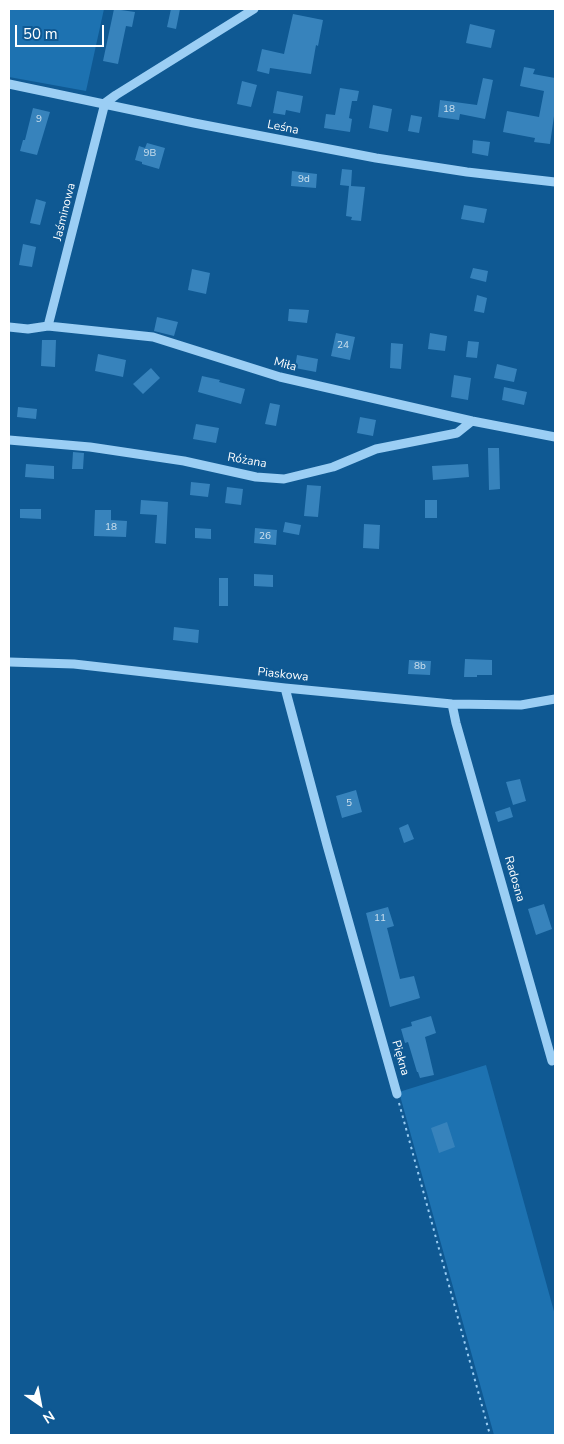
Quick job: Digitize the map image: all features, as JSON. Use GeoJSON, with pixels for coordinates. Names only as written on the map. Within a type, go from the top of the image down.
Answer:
{"type":"FeatureCollection","features":[{"type":"Feature","properties":{"kind":"street"},"geometry":{"type":"LineString","coordinates":[[105,103],[254,9]]}},
{"type":"Feature","properties":{"kind":"street","name":"Leśna"},"geometry":{"type":"LineString","coordinates":[[9,84],[203,125],[376,158],[468,172],[555,182]]}},
{"type":"Feature","properties":{"kind":"street","name":"Jaśminowa"},"geometry":{"type":"LineString","coordinates":[[48,326],[105,103]]}},
{"type":"Feature","properties":{"kind":"street","name":"Miła"},"geometry":{"type":"LineString","coordinates":[[9,327],[28,329],[48,326],[153,337],[280,377],[472,421],[555,437]]}},
{"type":"Feature","properties":{"kind":"street","name":"Różana"},"geometry":{"type":"LineString","coordinates":[[9,440],[90,447],[184,461],[256,477],[284,479],[333,467],[376,449],[457,433],[472,421]]}},
{"type":"Feature","properties":{"kind":"street","name":"Piaskowa"},"geometry":{"type":"LineString","coordinates":[[9,662],[74,664],[285,688],[452,704],[521,704],[555,699]]}},
{"type":"Feature","properties":{"kind":"street","name":"Piękna"},"geometry":{"type":"LineString","coordinates":[[285,688],[397,1094]]}},
{"type":"Feature","properties":{"kind":"street","name":"Radosna"},"geometry":{"type":"LineString","coordinates":[[452,704],[461,742],[552,1061]]}},
{"type":"Feature","properties":{"kind":"path","name":"Piękna"},"geometry":{"type":"LineString","coordinates":[[397,1094],[490,1435]]}},
{"type":"Feature","properties":{"kind":"shaded area"},"geometry":{"type":"Polygon","coordinates":[[[9,9],[104,9],[86,91],[9,77],[9,9]]]}},
{"type":"Feature","properties":{"kind":"shaded area"},"geometry":{"type":"Polygon","coordinates":[[[486,1065],[555,1315],[555,1435],[494,1435],[399,1092],[486,1065]]]}},
{"type":"Feature","properties":{"kind":"building"},"geometry":{"type":"Polygon","coordinates":[[[114,9],[135,12],[132,27],[126,26],[118,64],[103,61],[114,9]]]}},
{"type":"Feature","properties":{"kind":"building"},"geometry":{"type":"Polygon","coordinates":[[[171,9],[180,9],[176,29],[167,27],[171,9]]]}},
{"type":"Feature","properties":{"kind":"building"},"geometry":{"type":"Polygon","coordinates":[[[293,14],[323,20],[311,74],[270,68],[269,74],[257,71],[262,49],[284,54],[293,14]]]}},
{"type":"Feature","properties":{"kind":"building"},"geometry":{"type":"Polygon","coordinates":[[[470,24],[495,30],[491,48],[466,43],[470,24]]]}},
{"type":"Feature","properties":{"kind":"building"},"geometry":{"type":"Polygon","coordinates":[[[524,67],[535,69],[533,74],[555,78],[555,109],[550,144],[534,142],[535,138],[503,132],[507,111],[539,117],[544,91],[520,86],[524,67]]]}},
{"type":"Feature","properties":{"kind":"building"},"geometry":{"type":"Polygon","coordinates":[[[483,78],[493,80],[485,119],[460,114],[459,120],[438,117],[440,100],[477,105],[483,78]]]}},
{"type":"Feature","properties":{"kind":"building"},"geometry":{"type":"Polygon","coordinates":[[[242,81],[257,85],[251,107],[237,104],[242,81]]]}},
{"type":"Feature","properties":{"kind":"building"},"geometry":{"type":"Polygon","coordinates":[[[340,88],[359,91],[357,101],[352,101],[349,118],[352,119],[350,132],[324,128],[326,114],[335,115],[340,88]]]}},
{"type":"Feature","properties":{"kind":"building"},"geometry":{"type":"Polygon","coordinates":[[[277,91],[303,96],[300,113],[286,110],[285,115],[273,113],[277,91]]]}},
{"type":"Feature","properties":{"kind":"building"},"geometry":{"type":"Polygon","coordinates":[[[373,105],[392,109],[388,132],[369,128],[373,105]]]}},
{"type":"Feature","properties":{"kind":"building"},"geometry":{"type":"Polygon","coordinates":[[[33,108],[50,112],[37,155],[20,151],[23,140],[25,140],[33,108]]]}},
{"type":"Feature","properties":{"kind":"building"},"geometry":{"type":"Polygon","coordinates":[[[411,115],[422,117],[419,133],[408,131],[411,115]]]}},
{"type":"Feature","properties":{"kind":"building"},"geometry":{"type":"Polygon","coordinates":[[[473,140],[490,142],[488,156],[472,153],[473,140]]]}},
{"type":"Feature","properties":{"kind":"building"},"geometry":{"type":"Polygon","coordinates":[[[147,143],[165,148],[159,169],[135,160],[139,146],[145,148],[147,143]]]}},
{"type":"Feature","properties":{"kind":"building"},"geometry":{"type":"Polygon","coordinates":[[[342,169],[352,170],[351,186],[365,187],[361,221],[351,220],[352,217],[346,216],[349,186],[340,185],[342,169]]]}},
{"type":"Feature","properties":{"kind":"building"},"geometry":{"type":"Polygon","coordinates":[[[292,171],[317,174],[316,188],[291,186],[292,171]]]}},
{"type":"Feature","properties":{"kind":"building"},"geometry":{"type":"Polygon","coordinates":[[[36,199],[46,202],[40,225],[30,223],[36,199]]]}},
{"type":"Feature","properties":{"kind":"building"},"geometry":{"type":"Polygon","coordinates":[[[464,205],[487,209],[484,223],[461,219],[464,205]]]}},
{"type":"Feature","properties":{"kind":"building"},"geometry":{"type":"Polygon","coordinates":[[[23,244],[36,247],[32,267],[19,265],[23,244]]]}},
{"type":"Feature","properties":{"kind":"building"},"geometry":{"type":"Polygon","coordinates":[[[473,268],[488,271],[486,282],[470,278],[473,268]]]}},
{"type":"Feature","properties":{"kind":"building"},"geometry":{"type":"Polygon","coordinates":[[[192,269],[210,273],[206,294],[188,290],[192,269]]]}},
{"type":"Feature","properties":{"kind":"building"},"geometry":{"type":"Polygon","coordinates":[[[477,295],[487,298],[484,313],[474,311],[477,295]]]}},
{"type":"Feature","properties":{"kind":"building"},"geometry":{"type":"Polygon","coordinates":[[[289,309],[309,310],[307,323],[288,321],[289,309]]]}},
{"type":"Feature","properties":{"kind":"building"},"geometry":{"type":"Polygon","coordinates":[[[157,317],[178,322],[174,336],[154,331],[157,317]]]}},
{"type":"Feature","properties":{"kind":"building"},"geometry":{"type":"Polygon","coordinates":[[[336,333],[355,337],[350,360],[331,356],[336,333]]]}},
{"type":"Feature","properties":{"kind":"building"},"geometry":{"type":"Polygon","coordinates":[[[430,333],[447,336],[445,351],[428,349],[430,333]]]}},
{"type":"Feature","properties":{"kind":"building"},"geometry":{"type":"Polygon","coordinates":[[[42,340],[56,340],[55,367],[41,366],[42,340]]]}},
{"type":"Feature","properties":{"kind":"building"},"geometry":{"type":"Polygon","coordinates":[[[468,341],[479,342],[477,358],[466,357],[468,341]]]}},
{"type":"Feature","properties":{"kind":"building"},"geometry":{"type":"Polygon","coordinates":[[[391,343],[403,344],[401,369],[390,368],[391,343]]]}},
{"type":"Feature","properties":{"kind":"building"},"geometry":{"type":"Polygon","coordinates":[[[98,354],[126,360],[123,377],[95,371],[98,354]]]}},
{"type":"Feature","properties":{"kind":"building"},"geometry":{"type":"Polygon","coordinates":[[[297,355],[318,359],[316,372],[295,368],[297,355]]]}},
{"type":"Feature","properties":{"kind":"building"},"geometry":{"type":"Polygon","coordinates":[[[497,364],[517,369],[514,382],[494,378],[497,364]]]}},
{"type":"Feature","properties":{"kind":"building"},"geometry":{"type":"Polygon","coordinates":[[[151,368],[160,378],[143,394],[133,384],[151,368]]]}},
{"type":"Feature","properties":{"kind":"building"},"geometry":{"type":"Polygon","coordinates":[[[454,375],[471,378],[468,400],[451,397],[454,375]]]}},
{"type":"Feature","properties":{"kind":"building"},"geometry":{"type":"Polygon","coordinates":[[[202,376],[245,389],[241,404],[198,392],[202,376]]]}},
{"type":"Feature","properties":{"kind":"building"},"geometry":{"type":"Polygon","coordinates":[[[504,387],[527,392],[524,405],[502,400],[504,387]]]}},
{"type":"Feature","properties":{"kind":"building"},"geometry":{"type":"Polygon","coordinates":[[[270,403],[280,405],[276,426],[265,424],[270,403]]]}},
{"type":"Feature","properties":{"kind":"building"},"geometry":{"type":"Polygon","coordinates":[[[18,407],[37,409],[36,419],[17,417],[18,407]]]}},
{"type":"Feature","properties":{"kind":"building"},"geometry":{"type":"Polygon","coordinates":[[[360,417],[376,420],[373,436],[357,433],[360,417]]]}},
{"type":"Feature","properties":{"kind":"building"},"geometry":{"type":"Polygon","coordinates":[[[196,424],[219,428],[216,443],[193,439],[196,424]]]}},
{"type":"Feature","properties":{"kind":"building"},"geometry":{"type":"Polygon","coordinates":[[[488,448],[499,448],[500,489],[489,490],[488,448]]]}},
{"type":"Feature","properties":{"kind":"building"},"geometry":{"type":"Polygon","coordinates":[[[73,452],[84,453],[83,469],[72,469],[73,452]]]}},
{"type":"Feature","properties":{"kind":"building"},"geometry":{"type":"Polygon","coordinates":[[[26,464],[54,466],[54,479],[25,477],[26,464]]]}},
{"type":"Feature","properties":{"kind":"building"},"geometry":{"type":"Polygon","coordinates":[[[468,464],[469,477],[433,480],[432,466],[468,464]]]}},
{"type":"Feature","properties":{"kind":"building"},"geometry":{"type":"Polygon","coordinates":[[[191,482],[210,484],[208,497],[190,495],[191,482]]]}},
{"type":"Feature","properties":{"kind":"building"},"geometry":{"type":"Polygon","coordinates":[[[307,485],[321,486],[318,517],[304,516],[307,485]]]}},
{"type":"Feature","properties":{"kind":"building"},"geometry":{"type":"Polygon","coordinates":[[[227,487],[243,489],[241,505],[225,503],[227,487]]]}},
{"type":"Feature","properties":{"kind":"building"},"geometry":{"type":"Polygon","coordinates":[[[141,500],[168,502],[166,544],[155,543],[157,515],[140,514],[141,500]]]}},
{"type":"Feature","properties":{"kind":"building"},"geometry":{"type":"Polygon","coordinates":[[[425,500],[437,500],[437,518],[425,518],[425,500]]]}},
{"type":"Feature","properties":{"kind":"building"},"geometry":{"type":"Polygon","coordinates":[[[20,509],[41,509],[41,519],[20,518],[20,509]]]}},
{"type":"Feature","properties":{"kind":"building"},"geometry":{"type":"Polygon","coordinates":[[[95,510],[111,510],[111,520],[127,521],[126,537],[94,536],[95,510]]]}},
{"type":"Feature","properties":{"kind":"building"},"geometry":{"type":"Polygon","coordinates":[[[285,522],[301,525],[299,535],[283,532],[285,522]]]}},
{"type":"Feature","properties":{"kind":"building"},"geometry":{"type":"Polygon","coordinates":[[[364,524],[380,525],[379,549],[363,548],[364,524]]]}},
{"type":"Feature","properties":{"kind":"building"},"geometry":{"type":"Polygon","coordinates":[[[195,528],[211,529],[211,539],[195,538],[195,528]]]}},
{"type":"Feature","properties":{"kind":"building"},"geometry":{"type":"Polygon","coordinates":[[[255,528],[277,530],[276,545],[254,543],[255,528]]]}},
{"type":"Feature","properties":{"kind":"building"},"geometry":{"type":"Polygon","coordinates":[[[254,574],[273,575],[273,587],[254,586],[254,574]]]}},
{"type":"Feature","properties":{"kind":"building"},"geometry":{"type":"Polygon","coordinates":[[[219,578],[228,578],[228,606],[219,606],[219,578]]]}},
{"type":"Feature","properties":{"kind":"building"},"geometry":{"type":"Polygon","coordinates":[[[174,627],[199,630],[198,643],[173,640],[174,627]]]}},
{"type":"Feature","properties":{"kind":"building"},"geometry":{"type":"Polygon","coordinates":[[[465,659],[492,660],[492,675],[464,677],[465,659]]]}},
{"type":"Feature","properties":{"kind":"building"},"geometry":{"type":"Polygon","coordinates":[[[409,660],[431,661],[430,675],[408,674],[409,660]]]}},
{"type":"Feature","properties":{"kind":"building"},"geometry":{"type":"Polygon","coordinates":[[[520,779],[526,801],[513,805],[506,782],[520,779]]]}},
{"type":"Feature","properties":{"kind":"building"},"geometry":{"type":"Polygon","coordinates":[[[356,790],[362,812],[342,818],[336,796],[356,790]]]}},
{"type":"Feature","properties":{"kind":"building"},"geometry":{"type":"Polygon","coordinates":[[[510,807],[513,817],[498,822],[495,812],[510,807]]]}},
{"type":"Feature","properties":{"kind":"building"},"geometry":{"type":"Polygon","coordinates":[[[408,824],[414,839],[404,843],[399,828],[408,824]]]}},
{"type":"Feature","properties":{"kind":"building"},"geometry":{"type":"Polygon","coordinates":[[[544,904],[552,929],[536,935],[528,909],[544,904]]]}},
{"type":"Feature","properties":{"kind":"building"},"geometry":{"type":"Polygon","coordinates":[[[388,907],[394,926],[387,928],[400,979],[414,976],[420,998],[390,1007],[366,913],[388,907]]]}},
{"type":"Feature","properties":{"kind":"building"},"geometry":{"type":"Polygon","coordinates":[[[431,1016],[436,1033],[425,1037],[434,1075],[420,1078],[408,1042],[405,1043],[401,1029],[412,1026],[411,1022],[431,1016]]]}},
{"type":"Feature","properties":{"kind":"building"},"geometry":{"type":"Polygon","coordinates":[[[447,1122],[455,1147],[439,1153],[431,1128],[447,1122]]]}}]}
